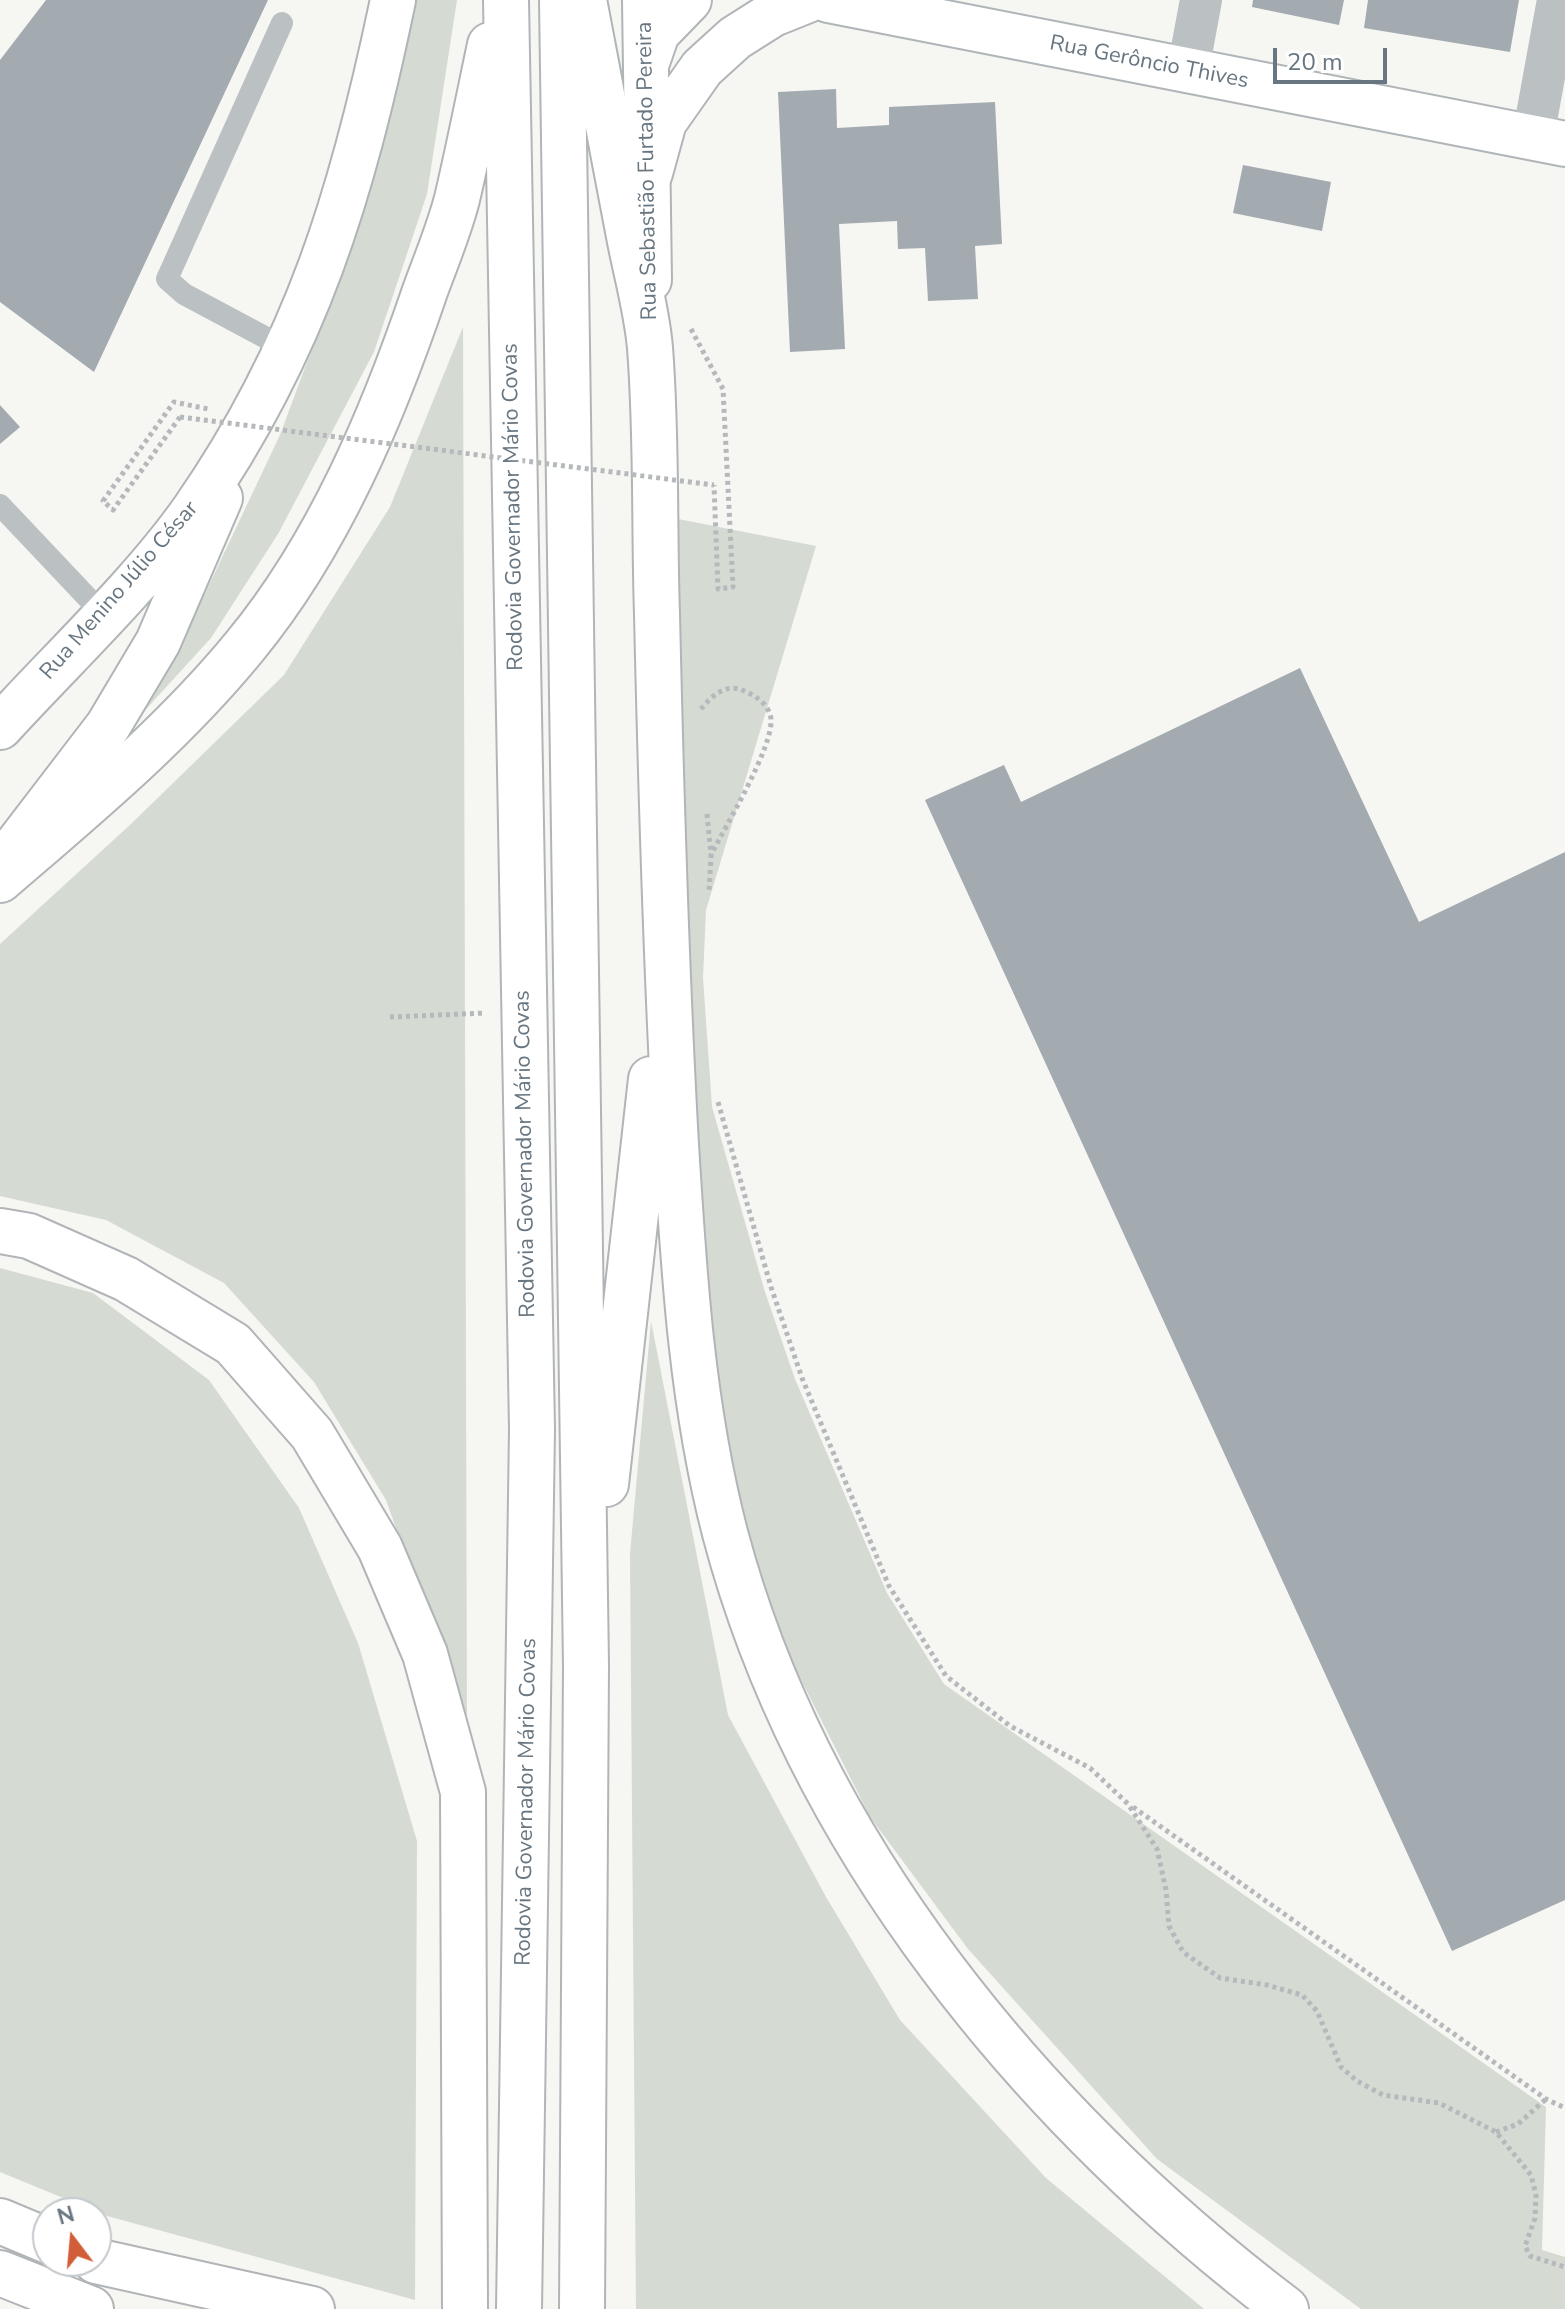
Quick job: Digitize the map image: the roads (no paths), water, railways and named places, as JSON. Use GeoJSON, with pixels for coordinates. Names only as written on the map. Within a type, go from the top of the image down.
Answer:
{"type":"FeatureCollection","features":[{"type":"Feature","properties":{"kind":"main road","name":"Rua Menino Júlio César"},"geometry":{"type":"LineString","coordinates":[[0,727],[192,512],[253,418],[311,299],[346,198],[369,114],[393,0]]}},
{"type":"Feature","properties":{"kind":"main road"},"geometry":{"type":"LineString","coordinates":[[0,880],[146,754],[195,703],[247,644],[303,561],[350,478],[401,363],[456,203],[500,0]]}},
{"type":"Feature","properties":{"kind":"main road","name":"Rodovia Governador Mário Covas"},"geometry":{"type":"LineString","coordinates":[[506,0],[532,1429],[519,2309]]}},
{"type":"Feature","properties":{"kind":"main road"},"geometry":{"type":"LineString","coordinates":[[562,0],[586,1665],[582,2309]]}},
{"type":"Feature","properties":{"kind":"main road"},"geometry":{"type":"LineString","coordinates":[[584,0],[650,342],[665,955],[683,1261],[695,1384],[725,1534],[767,1656],[811,1758],[876,1871],[948,1976],[1032,2075],[1128,2177],[1216,2256],[1286,2309]]}},
{"type":"Feature","properties":{"kind":"main road","name":"Rua Sebastião Furtado Pereira"},"geometry":{"type":"LineString","coordinates":[[645,0],[650,342]]}},
{"type":"Feature","properties":{"kind":"main road"},"geometry":{"type":"LineString","coordinates":[[646,65],[657,33],[689,0]]}},
{"type":"Feature","properties":{"kind":"main road"},"geometry":{"type":"LineString","coordinates":[[648,179],[664,122],[702,68],[735,38],[773,14],[808,0]]}},
{"type":"Feature","properties":{"kind":"main road","name":"Rua Gerôncio Thives"},"geometry":{"type":"LineString","coordinates":[[828,0],[1549,140]]}},
{"type":"Feature","properties":{"kind":"main road"},"geometry":{"type":"LineString","coordinates":[[0,867],[108,726],[158,642],[253,418]]}},
{"type":"Feature","properties":{"kind":"main road"},"geometry":{"type":"LineString","coordinates":[[586,1665],[665,955]]}},
{"type":"Feature","properties":{"kind":"main road"},"geometry":{"type":"LineString","coordinates":[[0,1231],[29,1236],[126,1279],[233,1344],[312,1434],[380,1548],[425,1654],[463,1792],[465,2309]]}},
{"type":"Feature","properties":{"kind":"main road"},"geometry":{"type":"LineString","coordinates":[[0,2221],[32,2234]]}},
{"type":"Feature","properties":{"kind":"main road"},"geometry":{"type":"LineString","coordinates":[[112,2265],[312,2309]]}},
{"type":"Feature","properties":{"kind":"main road"},"geometry":{"type":"LineString","coordinates":[[0,2273],[91,2309]]}},
{"type":"Feature","properties":{"kind":"street"},"geometry":{"type":"LineString","coordinates":[[1188,70],[1201,0]]}},
{"type":"Feature","properties":{"kind":"street"},"geometry":{"type":"LineString","coordinates":[[1549,140],[1558,0]]}},
{"type":"Feature","properties":{"kind":"lane"},"geometry":{"type":"LineString","coordinates":[[282,23],[167,279],[184,294],[287,349]]}},
{"type":"Feature","properties":{"kind":"lane"},"geometry":{"type":"LineString","coordinates":[[0,505],[103,614]]}}]}
